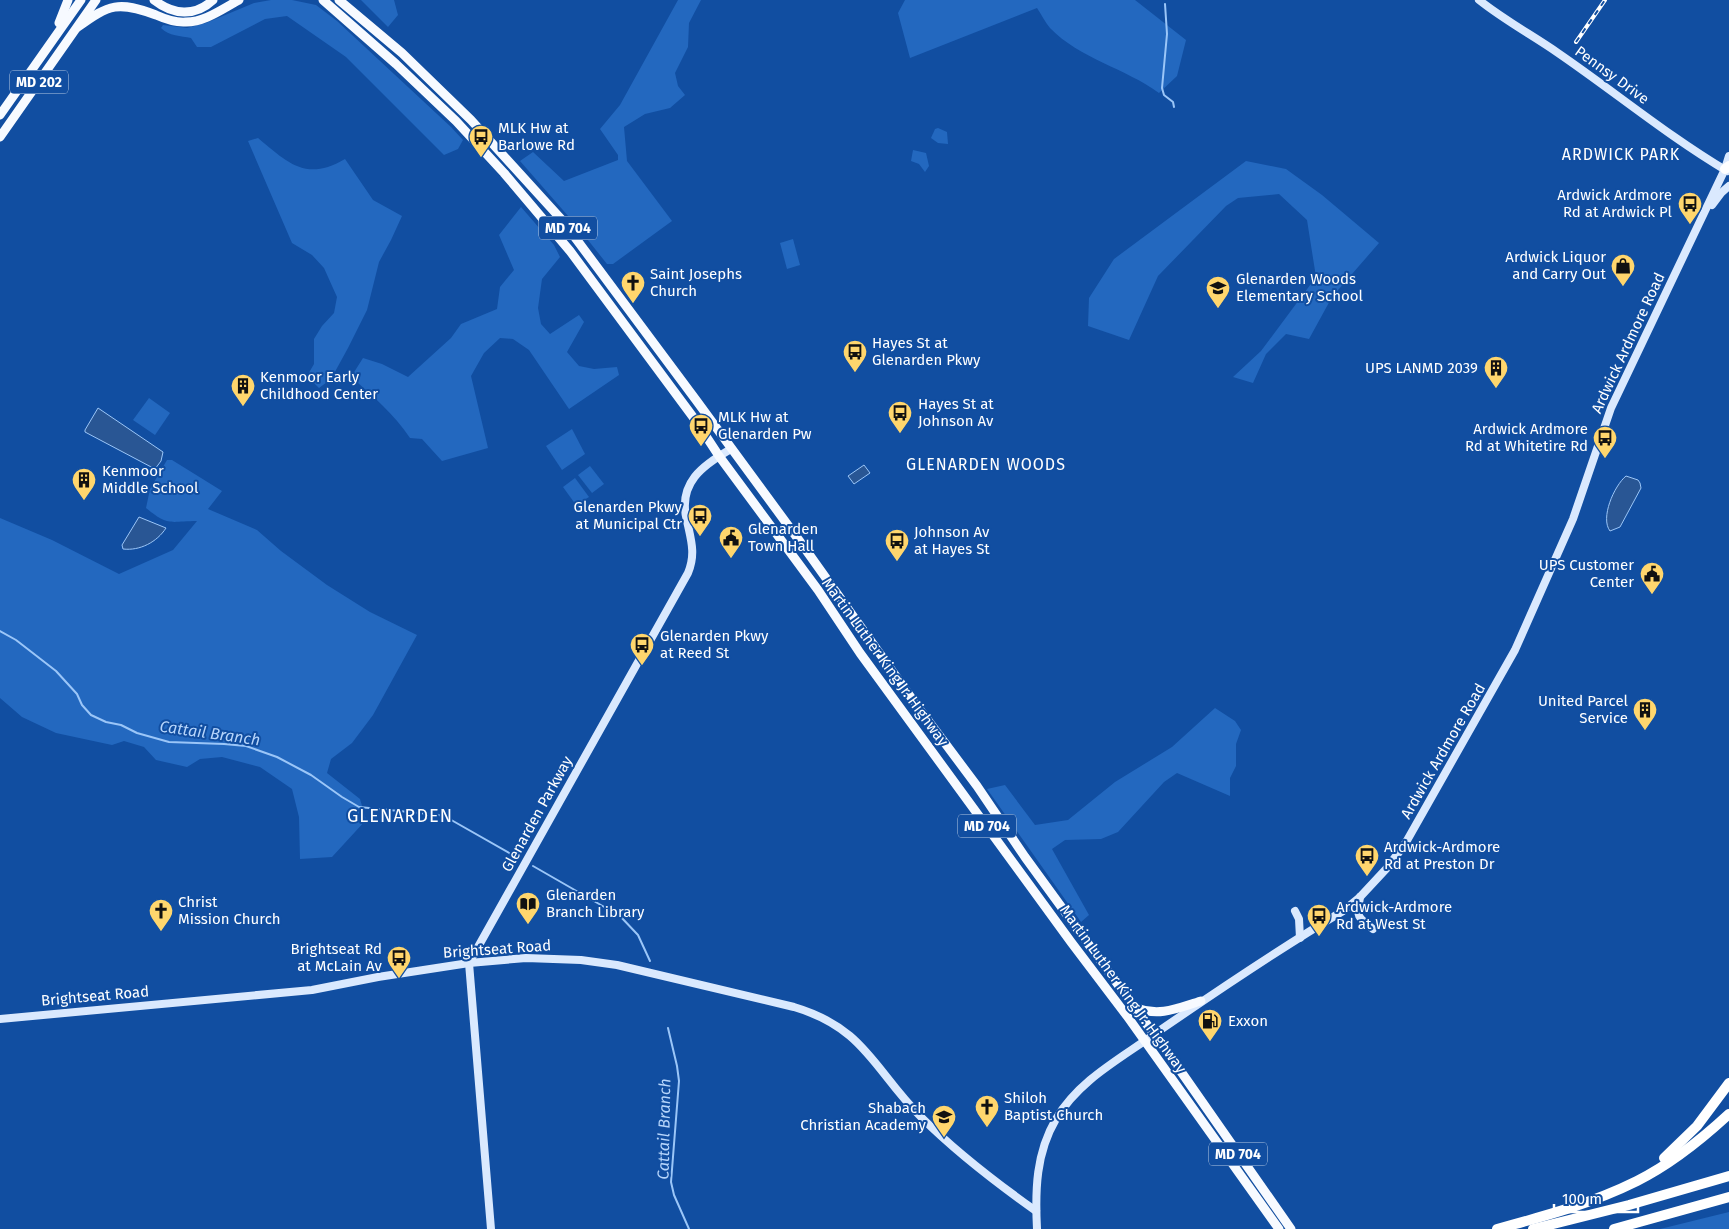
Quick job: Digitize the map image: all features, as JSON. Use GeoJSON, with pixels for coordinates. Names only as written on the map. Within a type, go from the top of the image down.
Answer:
{"type":"FeatureCollection","features":[{"type":"Feature","properties":{"kind":"highway"},"geometry":{"type":"LineString","coordinates":[[1601,1197],[1647,1170],[1670,1153],[1697,1126],[1729,1083]]}},
{"type":"Feature","properties":{"kind":"highway"},"geometry":{"type":"LineString","coordinates":[[1497,1229],[1574,1207],[1637,1181],[1656,1170],[1699,1139],[1729,1114]]}},
{"type":"Feature","properties":{"kind":"highway"},"geometry":{"type":"LineString","coordinates":[[1533,1229],[1629,1205],[1729,1176]]}},
{"type":"Feature","properties":{"kind":"highway"},"geometry":{"type":"LineString","coordinates":[[1614,1229],[1729,1197]]}},
{"type":"Feature","properties":{"kind":"main road"},"geometry":{"type":"LineString","coordinates":[[44,52],[64,13],[68,0]]}},
{"type":"Feature","properties":{"kind":"main road","name":"MD 202"},"geometry":{"type":"LineString","coordinates":[[0,115],[80,0]]}},
{"type":"Feature","properties":{"kind":"main road","name":"MD 202"},"geometry":{"type":"LineString","coordinates":[[0,138],[96,0]]}},
{"type":"Feature","properties":{"kind":"main road"},"geometry":{"type":"LineString","coordinates":[[154,0],[166,8],[181,12],[201,9],[213,0]]}},
{"type":"Feature","properties":{"kind":"main road"},"geometry":{"type":"LineString","coordinates":[[78,27],[102,11],[121,6],[134,7],[175,22],[194,22],[238,0]]}},
{"type":"Feature","properties":{"kind":"main road"},"geometry":{"type":"LineString","coordinates":[[314,0],[350,24]]}},
{"type":"Feature","properties":{"kind":"main road","name":"Martin Luther King Jr. Highway"},"geometry":{"type":"LineString","coordinates":[[323,0],[418,84],[479,145],[543,218],[602,292],[860,653],[1145,1040],[1279,1229]]}},
{"type":"Feature","properties":{"kind":"main road","name":"Martin Luther King Jr. Highway"},"geometry":{"type":"LineString","coordinates":[[340,0],[422,72],[488,137],[562,220],[806,551],[914,703],[977,786],[1025,856],[1155,1034],[1291,1229]]}},
{"type":"Feature","properties":{"kind":"main road"},"geometry":{"type":"LineString","coordinates":[[344,0],[357,14]]}},
{"type":"Feature","properties":{"kind":"main road"},"geometry":{"type":"LineString","coordinates":[[602,292],[609,283]]}},
{"type":"Feature","properties":{"kind":"main road"},"geometry":{"type":"LineString","coordinates":[[1136,1008],[1152,1013],[1201,1001]]}},
{"type":"Feature","properties":{"kind":"street","name":"Pennsy Drive"},"geometry":{"type":"LineString","coordinates":[[1479,0],[1558,53],[1617,97],[1728,169]]}},
{"type":"Feature","properties":{"kind":"street","name":"Ardwick Ardmore Road"},"geometry":{"type":"LineString","coordinates":[[1037,1229],[1038,1165],[1044,1145],[1057,1118],[1066,1103],[1079,1088],[1201,1001],[1343,911],[1387,868],[1414,830],[1515,650],[1573,519],[1611,408],[1700,221],[1728,169],[1729,156]]}},
{"type":"Feature","properties":{"kind":"street"},"geometry":{"type":"LineString","coordinates":[[1700,221],[1721,192],[1729,186]]}},
{"type":"Feature","properties":{"kind":"street","name":"Glenarden Parkway"},"geometry":{"type":"LineString","coordinates":[[469,963],[688,573],[693,555],[693,543],[685,511],[690,482],[697,472],[731,449]]}},
{"type":"Feature","properties":{"kind":"street"},"geometry":{"type":"LineString","coordinates":[[1360,896],[1359,919],[1373,929]]}},
{"type":"Feature","properties":{"kind":"street"},"geometry":{"type":"LineString","coordinates":[[1294,911],[1299,919],[1300,938]]}},
{"type":"Feature","properties":{"kind":"street","name":"Brightseat Road"},"geometry":{"type":"LineString","coordinates":[[0,1019],[312,990],[378,977],[469,963],[526,958],[560,958],[596,962],[653,973],[794,1007],[816,1014],[839,1027],[862,1046],[907,1102],[939,1134],[984,1173],[1036,1211]]}},
{"type":"Feature","properties":{"kind":"street"},"geometry":{"type":"LineString","coordinates":[[469,963],[491,1229]]}},
{"type":"Feature","properties":{"kind":"shaded area"},"geometry":{"type":"Polygon","coordinates":[[[271,0],[292,0],[316,5],[337,21],[451,127],[463,140],[458,149],[444,155],[346,57],[287,16],[265,19],[211,47],[197,47],[191,38],[171,34],[161,28],[163,25],[187,28],[206,23],[254,3],[271,0]]]}},
{"type":"Feature","properties":{"kind":"shaded area"},"geometry":{"type":"Polygon","coordinates":[[[361,0],[394,0],[398,15],[388,27],[361,0]]]}},
{"type":"Feature","properties":{"kind":"shaded area"},"geometry":{"type":"Polygon","coordinates":[[[678,0],[701,0],[689,23],[688,47],[675,73],[678,86],[685,95],[670,108],[645,114],[624,127],[627,161],[672,221],[613,264],[607,264],[520,161],[533,152],[564,181],[618,160],[618,155],[600,129],[620,105],[678,0]]]}},
{"type":"Feature","properties":{"kind":"shaded area"},"geometry":{"type":"Polygon","coordinates":[[[905,0],[1135,0],[1186,40],[1177,76],[1159,93],[1146,84],[1089,56],[1062,39],[1050,28],[1037,8],[910,58],[898,13],[905,0]]]}},
{"type":"Feature","properties":{"kind":"shaded area"},"geometry":{"type":"Polygon","coordinates":[[[938,128],[947,132],[948,144],[938,143],[931,138],[935,129],[938,128]]]}},
{"type":"Feature","properties":{"kind":"shaded area"},"geometry":{"type":"Polygon","coordinates":[[[258,138],[288,162],[308,169],[331,166],[345,159],[373,200],[402,216],[379,262],[367,310],[331,379],[319,388],[307,376],[314,364],[314,339],[322,326],[334,313],[337,297],[324,268],[312,255],[292,243],[248,141],[258,138]]]}},
{"type":"Feature","properties":{"kind":"shaded area"},"geometry":{"type":"Polygon","coordinates":[[[913,150],[926,153],[929,166],[925,172],[919,164],[911,161],[913,150]]]}},
{"type":"Feature","properties":{"kind":"shaded area"},"geometry":{"type":"Polygon","coordinates":[[[1246,161],[1286,169],[1322,195],[1379,243],[1332,297],[1309,339],[1286,334],[1266,354],[1253,383],[1233,377],[1261,351],[1316,277],[1307,220],[1279,194],[1238,198],[1226,206],[1158,276],[1129,340],[1088,326],[1089,298],[1114,259],[1246,161]]]}},
{"type":"Feature","properties":{"kind":"shaded area"},"geometry":{"type":"Polygon","coordinates":[[[521,207],[554,245],[560,257],[542,279],[538,308],[541,324],[550,334],[579,315],[584,322],[567,352],[579,366],[594,369],[617,367],[619,375],[569,409],[529,350],[513,339],[500,338],[484,353],[471,376],[488,448],[442,461],[422,439],[410,438],[390,413],[351,377],[363,358],[382,364],[408,377],[451,338],[461,324],[497,309],[500,287],[514,270],[499,235],[521,207]]]}},
{"type":"Feature","properties":{"kind":"shaded area"},"geometry":{"type":"Polygon","coordinates":[[[793,239],[800,265],[787,269],[780,243],[793,239]]]}},
{"type":"Feature","properties":{"kind":"shaded area"},"geometry":{"type":"Polygon","coordinates":[[[149,398],[170,413],[155,435],[133,420],[149,398]]]}},
{"type":"Feature","properties":{"kind":"shaded area"},"geometry":{"type":"Polygon","coordinates":[[[98,408],[163,452],[161,461],[155,469],[85,432],[98,408]]]}},
{"type":"Feature","properties":{"kind":"shaded area"},"geometry":{"type":"Polygon","coordinates":[[[572,429],[585,454],[562,470],[546,446],[572,429]]]}},
{"type":"Feature","properties":{"kind":"shaded area"},"geometry":{"type":"Polygon","coordinates":[[[167,460],[172,460],[222,491],[208,509],[257,530],[281,551],[327,585],[370,612],[417,635],[373,715],[352,743],[331,759],[327,773],[360,799],[366,820],[332,857],[300,859],[299,817],[292,789],[260,767],[222,757],[200,759],[187,767],[156,760],[144,747],[124,741],[112,745],[56,733],[22,717],[0,698],[0,518],[52,540],[119,574],[173,550],[197,521],[170,522],[160,518],[146,508],[150,489],[167,460]]]}},
{"type":"Feature","properties":{"kind":"shaded area"},"geometry":{"type":"Polygon","coordinates":[[[864,465],[870,473],[854,484],[848,476],[864,465]]]}},
{"type":"Feature","properties":{"kind":"shaded area"},"geometry":{"type":"Polygon","coordinates":[[[590,466],[604,484],[592,493],[578,475],[590,466]]]}},
{"type":"Feature","properties":{"kind":"shaded area"},"geometry":{"type":"Polygon","coordinates":[[[1626,476],[1638,480],[1641,488],[1620,527],[1610,531],[1607,525],[1607,518],[1610,502],[1617,487],[1626,476]]]}},
{"type":"Feature","properties":{"kind":"shaded area"},"geometry":{"type":"Polygon","coordinates":[[[575,478],[589,497],[576,505],[563,487],[575,478]]]}},
{"type":"Feature","properties":{"kind":"shaded area"},"geometry":{"type":"Polygon","coordinates":[[[139,517],[166,528],[153,541],[142,547],[123,549],[122,545],[139,517]]]}},
{"type":"Feature","properties":{"kind":"shaded area"},"geometry":{"type":"Polygon","coordinates":[[[1215,708],[1235,721],[1241,730],[1236,744],[1236,766],[1230,778],[1230,796],[1177,773],[1164,782],[1118,832],[1101,839],[1065,840],[1052,849],[1089,915],[1081,922],[987,789],[1005,785],[1035,825],[1068,820],[1115,782],[1172,747],[1215,708]]]}},
{"type":"Feature","properties":{"kind":"shaded area"},"geometry":{"type":"Polygon","coordinates":[[[1729,1212],[1729,1229],[1660,1229],[1729,1212]]]}},
{"type":"Feature","properties":{"kind":"waterway"},"geometry":{"type":"LineString","coordinates":[[1165,4],[1167,34],[1162,88],[1164,95],[1173,102],[1174,107]]}},
{"type":"Feature","properties":{"kind":"waterway","name":"Cattail Branch"},"geometry":{"type":"LineString","coordinates":[[0,631],[16,640],[56,671],[77,694],[82,705],[91,715],[106,722],[121,725],[137,733],[169,742],[246,746],[277,757],[311,775],[359,807],[446,817],[518,858]]}},
{"type":"Feature","properties":{"kind":"waterway","name":"Cattail Branch"},"geometry":{"type":"LineString","coordinates":[[533,866],[620,916],[638,935],[650,961]]}},
{"type":"Feature","properties":{"kind":"waterway","name":"Cattail Branch"},"geometry":{"type":"LineString","coordinates":[[668,1028],[679,1081],[671,1182],[674,1195],[689,1229]]}},
{"type":"Feature","properties":{"kind":"railway"},"geometry":{"type":"LineString","coordinates":[[1576,42],[1605,0]]}},
{"type":"Feature","properties":{"kind":"place","name":"MLK Hw at Barlowe Rd"},"geometry":{"type":"Point","coordinates":[481,158]}},
{"type":"Feature","properties":{"kind":"place","name":"Ardwick Ardmore Rd at Ardwick Pl"},"geometry":{"type":"Point","coordinates":[1690,225]}},
{"type":"Feature","properties":{"kind":"place","name":"Ardwick Liquor and Carry Out"},"geometry":{"type":"Point","coordinates":[1623,287]}},
{"type":"Feature","properties":{"kind":"place","name":"Saint Josephs Church"},"geometry":{"type":"Point","coordinates":[633,304]}},
{"type":"Feature","properties":{"kind":"place","name":"Glenarden Woods Elementary School"},"geometry":{"type":"Point","coordinates":[1218,309]}},
{"type":"Feature","properties":{"kind":"place","name":"Hayes St at Glenarden Pkwy"},"geometry":{"type":"Point","coordinates":[855,373]}},
{"type":"Feature","properties":{"kind":"place","name":"UPS LANMD 2039"},"geometry":{"type":"Point","coordinates":[1496,389]}},
{"type":"Feature","properties":{"kind":"place","name":"Kenmoor Early Childhood Center"},"geometry":{"type":"Point","coordinates":[243,407]}},
{"type":"Feature","properties":{"kind":"place","name":"Hayes St at Johnson Av"},"geometry":{"type":"Point","coordinates":[900,434]}},
{"type":"Feature","properties":{"kind":"place","name":"MLK Hw at Glenarden Pw"},"geometry":{"type":"Point","coordinates":[701,447]}},
{"type":"Feature","properties":{"kind":"place","name":"Ardwick Ardmore Rd at Whitetire Rd"},"geometry":{"type":"Point","coordinates":[1605,459]}},
{"type":"Feature","properties":{"kind":"place","name":"Kenmoor Middle School"},"geometry":{"type":"Point","coordinates":[84,501]}},
{"type":"Feature","properties":{"kind":"place","name":"Glenarden Pkwy at Municipal Ctr"},"geometry":{"type":"Point","coordinates":[700,537]}},
{"type":"Feature","properties":{"kind":"place","name":"Glenarden Town Hall"},"geometry":{"type":"Point","coordinates":[731,559]}},
{"type":"Feature","properties":{"kind":"place","name":"Johnson Av at Hayes St"},"geometry":{"type":"Point","coordinates":[897,562]}},
{"type":"Feature","properties":{"kind":"place","name":"UPS Customer Center"},"geometry":{"type":"Point","coordinates":[1652,595]}},
{"type":"Feature","properties":{"kind":"place","name":"Glenarden Pkwy at Reed St"},"geometry":{"type":"Point","coordinates":[642,666]}},
{"type":"Feature","properties":{"kind":"place","name":"United Parcel Service"},"geometry":{"type":"Point","coordinates":[1645,731]}},
{"type":"Feature","properties":{"kind":"place","name":"Ardwick-Ardmore Rd at Preston Dr"},"geometry":{"type":"Point","coordinates":[1367,877]}},
{"type":"Feature","properties":{"kind":"place","name":"Glenarden Branch Library"},"geometry":{"type":"Point","coordinates":[528,925]}},
{"type":"Feature","properties":{"kind":"place","name":"Christ Mission Church"},"geometry":{"type":"Point","coordinates":[161,932]}},
{"type":"Feature","properties":{"kind":"place","name":"Ardwick-Ardmore Rd at West St"},"geometry":{"type":"Point","coordinates":[1319,937]}},
{"type":"Feature","properties":{"kind":"place","name":"Brightseat Rd at McLain Av"},"geometry":{"type":"Point","coordinates":[399,979]}},
{"type":"Feature","properties":{"kind":"place","name":"Exxon"},"geometry":{"type":"Point","coordinates":[1210,1042]}},
{"type":"Feature","properties":{"kind":"place","name":"Shiloh Baptist Church"},"geometry":{"type":"Point","coordinates":[987,1128]}},
{"type":"Feature","properties":{"kind":"place","name":"Shabach Christian Academy"},"geometry":{"type":"Point","coordinates":[944,1138]}},
{"type":"Feature","properties":{"kind":"district","name":"ARDWICK PARK"},"geometry":{"type":"Point","coordinates":[1621,154]}},
{"type":"Feature","properties":{"kind":"district","name":"GLENARDEN WOODS"},"geometry":{"type":"Point","coordinates":[986,464]}},
{"type":"Feature","properties":{"kind":"district","name":"GLENARDEN"},"geometry":{"type":"Point","coordinates":[400,816]}}]}
